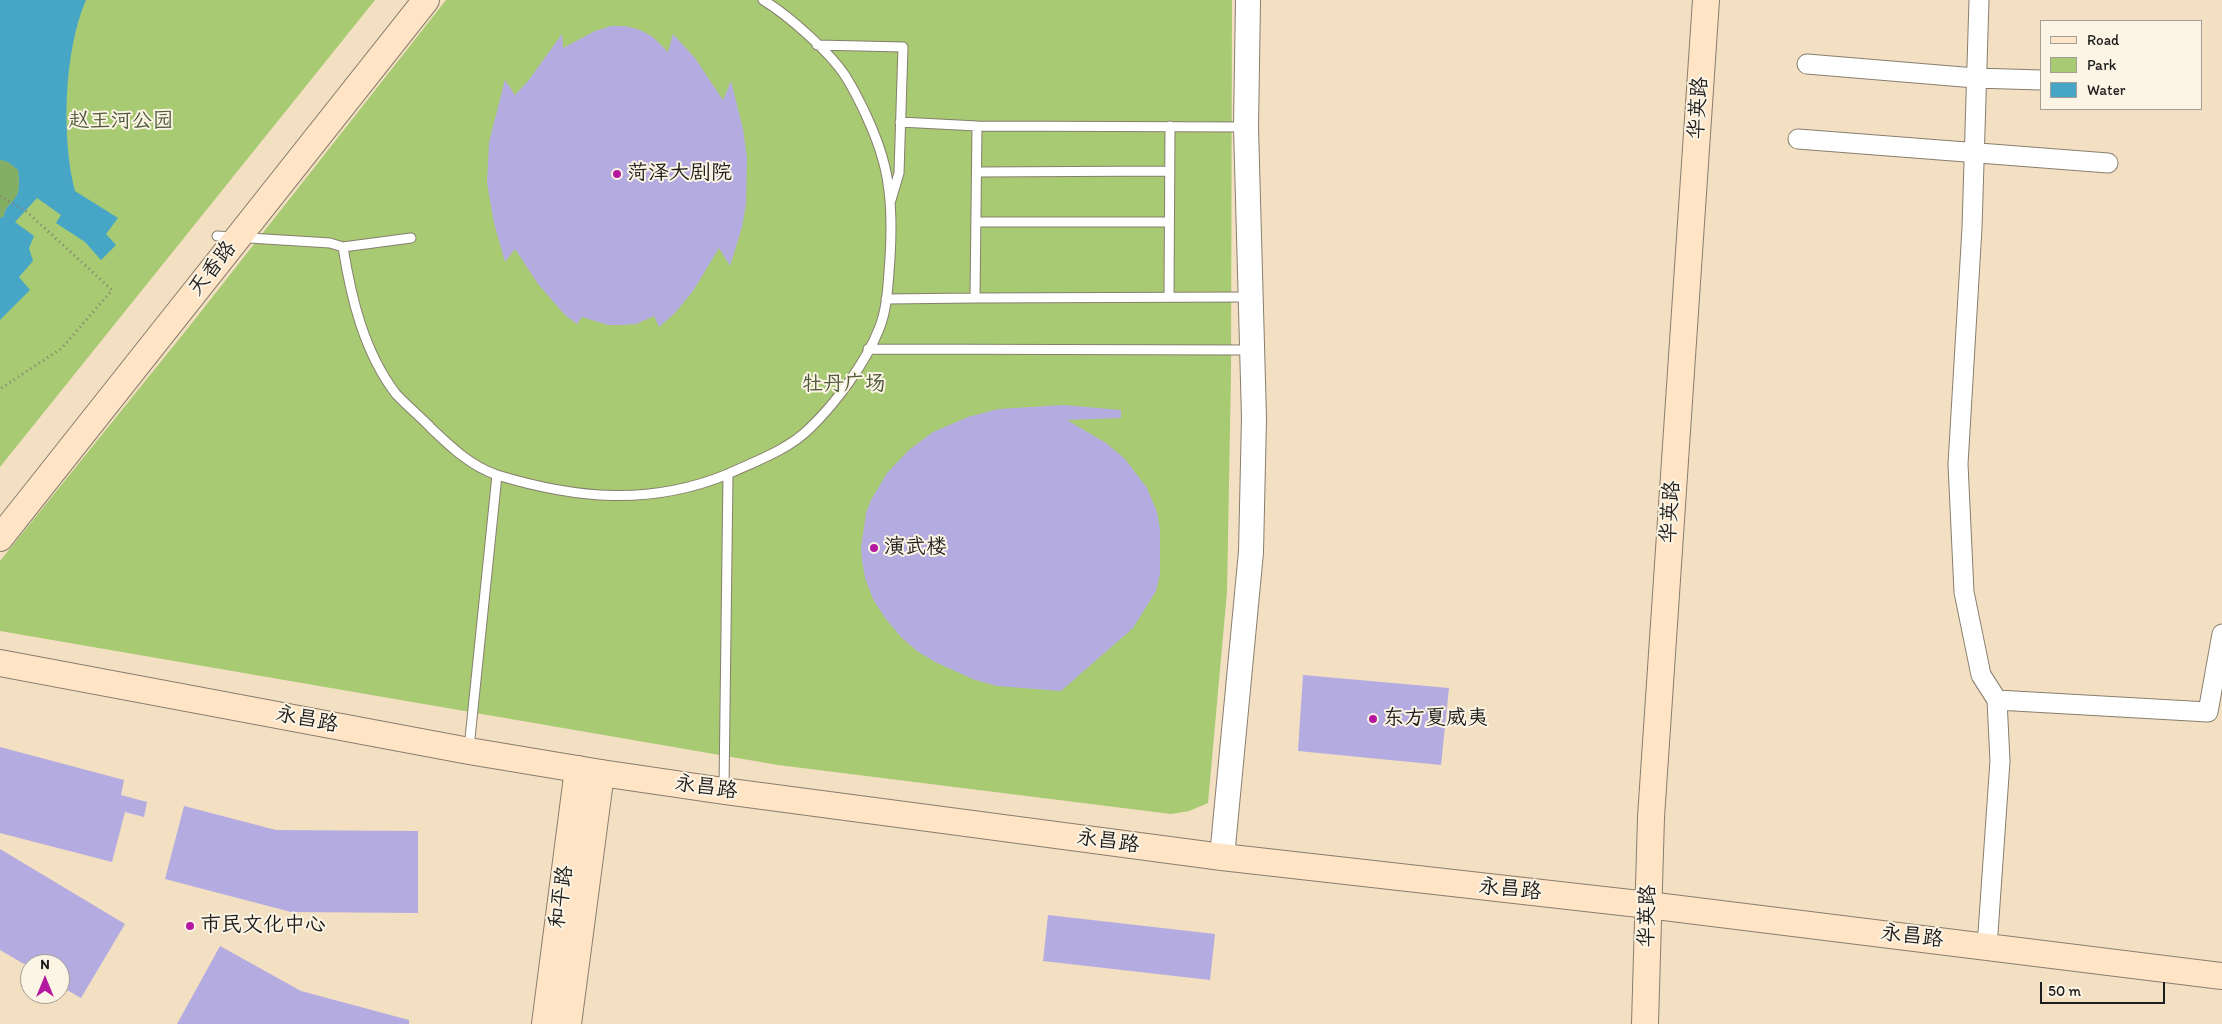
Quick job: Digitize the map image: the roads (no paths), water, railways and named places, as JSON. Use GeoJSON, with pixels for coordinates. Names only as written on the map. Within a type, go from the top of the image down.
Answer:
{"type":"FeatureCollection","features":[{"type":"Feature","properties":{"kind":"main road","name":"天香路"},"geometry":{"type":"LineString","coordinates":[[0,538],[405,0]]}},
{"type":"Feature","properties":{"kind":"main road","name":"天香路"},"geometry":{"type":"LineString","coordinates":[[0,510],[426,0]]}},
{"type":"Feature","properties":{"kind":"main road","name":"华英路"},"geometry":{"type":"LineString","coordinates":[[1645,1024],[1650,817],[1706,0]]}},
{"type":"Feature","properties":{"kind":"main road","name":"永昌路"},"geometry":{"type":"LineString","coordinates":[[0,663],[469,751],[724,791],[1222,857],[1648,905],[2222,976]]}},
{"type":"Feature","properties":{"kind":"main road","name":"和平路"},"geometry":{"type":"LineString","coordinates":[[544,1024],[590,771]]}},
{"type":"Feature","properties":{"kind":"main road","name":"和平路"},"geometry":{"type":"LineString","coordinates":[[568,1024],[590,771]]}},
{"type":"Feature","properties":{"kind":"street"},"geometry":{"type":"LineString","coordinates":[[1222,857],[1251,552],[1254,418],[1246,127],[1248,0]]}},
{"type":"Feature","properties":{"kind":"street"},"geometry":{"type":"LineString","coordinates":[[1979,0],[1972,228],[1958,464],[1964,592],[1981,675],[1998,700],[2000,761],[1988,947]]}},
{"type":"Feature","properties":{"kind":"street"},"geometry":{"type":"LineString","coordinates":[[1807,64],[1976,78],[2040,80]]}},
{"type":"Feature","properties":{"kind":"street"},"geometry":{"type":"LineString","coordinates":[[1798,140],[2108,163]]}},
{"type":"Feature","properties":{"kind":"street"},"geometry":{"type":"LineString","coordinates":[[1998,700],[2208,712],[2222,634]]}},
{"type":"Feature","properties":{"kind":"lane"},"geometry":{"type":"LineString","coordinates":[[343,247],[355,311],[373,354],[396,394],[451,447],[479,468],[497,475],[562,492],[604,496],[637,496],[704,484],[775,453],[809,430],[834,402],[868,349],[878,330],[886,299],[891,240],[890,203],[883,161],[874,134],[845,76],[817,45],[774,7],[763,0]]}},
{"type":"Feature","properties":{"kind":"lane"},"geometry":{"type":"LineString","coordinates":[[817,45],[902,47],[899,173],[890,203]]}},
{"type":"Feature","properties":{"kind":"lane"},"geometry":{"type":"LineString","coordinates":[[900,122],[977,126],[1246,127]]}},
{"type":"Feature","properties":{"kind":"lane"},"geometry":{"type":"LineString","coordinates":[[975,298],[977,126]]}},
{"type":"Feature","properties":{"kind":"lane"},"geometry":{"type":"LineString","coordinates":[[1169,297],[1170,126]]}},
{"type":"Feature","properties":{"kind":"lane"},"geometry":{"type":"LineString","coordinates":[[977,172],[1170,171]]}},
{"type":"Feature","properties":{"kind":"lane"},"geometry":{"type":"LineString","coordinates":[[976,222],[1170,222]]}},
{"type":"Feature","properties":{"kind":"lane"},"geometry":{"type":"LineString","coordinates":[[227,237],[330,243],[343,247],[412,238]]}},
{"type":"Feature","properties":{"kind":"lane"},"geometry":{"type":"LineString","coordinates":[[886,299],[1250,297]]}},
{"type":"Feature","properties":{"kind":"lane"},"geometry":{"type":"LineString","coordinates":[[868,349],[1251,350]]}},
{"type":"Feature","properties":{"kind":"lane"},"geometry":{"type":"LineString","coordinates":[[724,791],[728,474]]}},
{"type":"Feature","properties":{"kind":"lane"},"geometry":{"type":"LineString","coordinates":[[469,751],[497,475]]}},
{"type":"Feature","properties":{"kind":"water"},"geometry":{"type":"Polygon","coordinates":[[[0,0],[86,0],[73,43],[69,68],[67,120],[71,170],[75,191],[118,218],[106,234],[116,245],[101,260],[85,242],[56,223],[61,215],[37,198],[15,222],[34,236],[29,248],[33,261],[19,277],[30,290],[0,320],[0,218],[4,216],[5,210],[17,195],[19,183],[18,170],[8,162],[0,160],[0,0]]]}},
{"type":"Feature","properties":{"kind":"place","name":"菏泽大剧院"},"geometry":{"type":"Point","coordinates":[617,174]}},
{"type":"Feature","properties":{"kind":"place","name":"演武楼"},"geometry":{"type":"Point","coordinates":[874,548]}},
{"type":"Feature","properties":{"kind":"place","name":"东方夏威夷"},"geometry":{"type":"Point","coordinates":[1373,719]}},
{"type":"Feature","properties":{"kind":"place","name":"市民文化中心"},"geometry":{"type":"Point","coordinates":[190,926]}},
{"type":"Feature","properties":{"kind":"park label","name":"赵王河公园"},"geometry":{"type":"Point","coordinates":[121,122]}},
{"type":"Feature","properties":{"kind":"park label","name":"牡丹广场"},"geometry":{"type":"Point","coordinates":[844,385]}}]}
